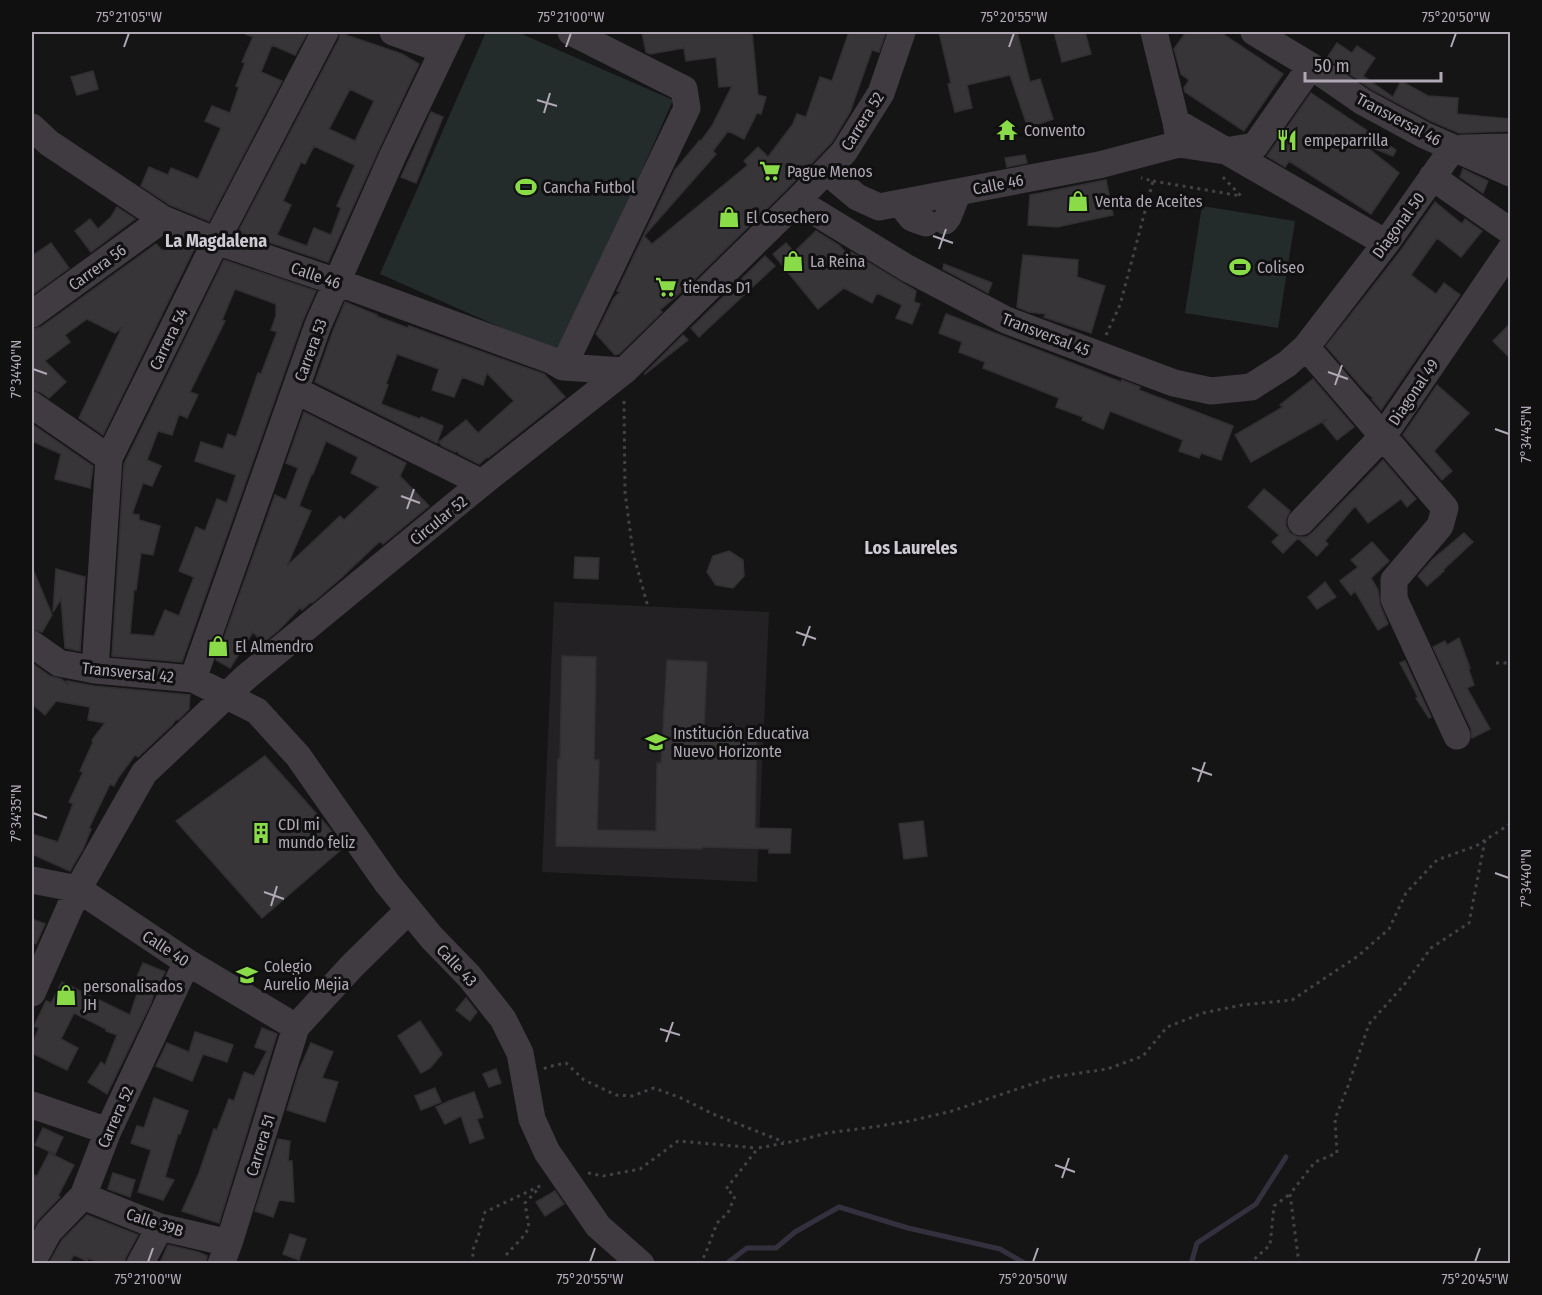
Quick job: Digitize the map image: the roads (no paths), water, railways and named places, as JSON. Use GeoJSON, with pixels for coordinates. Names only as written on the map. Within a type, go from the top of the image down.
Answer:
{"type":"FeatureCollection","features":[{"type":"Feature","properties":{"kind":"street","name":"Carrera 54"},"geometry":{"type":"LineString","coordinates":[[95,670],[109,458],[216,241],[325,32]]}},
{"type":"Feature","properties":{"kind":"street"},"geometry":{"type":"LineString","coordinates":[[393,32],[447,40]]}},
{"type":"Feature","properties":{"kind":"street"},"geometry":{"type":"LineString","coordinates":[[563,367],[687,108],[684,89],[571,32]]}},
{"type":"Feature","properties":{"kind":"street","name":"Carrera 52"},"geometry":{"type":"LineString","coordinates":[[826,171],[844,152],[881,93],[902,32]]}},
{"type":"Feature","properties":{"kind":"street"},"geometry":{"type":"LineString","coordinates":[[1154,32],[1178,133],[1223,163],[1386,243]]}},
{"type":"Feature","properties":{"kind":"street","name":"Transversal 46"},"geometry":{"type":"LineString","coordinates":[[1254,32],[1311,66],[1363,102],[1424,135],[1510,173]]}},
{"type":"Feature","properties":{"kind":"street","name":"Carrera 53"},"geometry":{"type":"LineString","coordinates":[[193,679],[318,324],[447,40]]}},
{"type":"Feature","properties":{"kind":"street"},"geometry":{"type":"LineString","coordinates":[[1223,163],[1255,146],[1311,66]]}},
{"type":"Feature","properties":{"kind":"street","name":"Calle 46"},"geometry":{"type":"LineString","coordinates":[[32,127],[49,143],[163,219],[216,241],[337,282],[540,356],[563,367],[624,371]]}},
{"type":"Feature","properties":{"kind":"street","name":"Calle 46"},"geometry":{"type":"LineString","coordinates":[[826,171],[857,197],[879,207],[1099,165],[1178,133]]}},
{"type":"Feature","properties":{"kind":"street"},"geometry":{"type":"LineString","coordinates":[[1453,148],[1510,147]]}},
{"type":"Feature","properties":{"kind":"street","name":"Diagonal 50"},"geometry":{"type":"LineString","coordinates":[[1306,347],[1386,243],[1453,148]]}},
{"type":"Feature","properties":{"kind":"street","name":"Circular 52"},"geometry":{"type":"LineString","coordinates":[[78,889],[144,773],[245,678],[482,483],[624,371],[826,171]]}},
{"type":"Feature","properties":{"kind":"street"},"geometry":{"type":"LineString","coordinates":[[1432,177],[1510,231]]}},
{"type":"Feature","properties":{"kind":"street"},"geometry":{"type":"LineString","coordinates":[[900,203],[912,218],[935,222],[948,217],[958,192]]}},
{"type":"Feature","properties":{"kind":"street","name":"Transversal 45"},"geometry":{"type":"LineString","coordinates":[[798,201],[907,268],[1006,320],[1174,383],[1211,391],[1251,387],[1287,364],[1306,347]]}},
{"type":"Feature","properties":{"kind":"street","name":"Carrera 56"},"geometry":{"type":"LineString","coordinates":[[32,314],[163,219]]}},
{"type":"Feature","properties":{"kind":"street","name":"Diagonal 49"},"geometry":{"type":"LineString","coordinates":[[1301,522],[1383,436],[1510,250]]}},
{"type":"Feature","properties":{"kind":"street"},"geometry":{"type":"LineString","coordinates":[[1306,347],[1445,508],[1440,526],[1394,580],[1394,599],[1457,736]]}},
{"type":"Feature","properties":{"kind":"street"},"geometry":{"type":"LineString","coordinates":[[295,390],[482,483]]}},
{"type":"Feature","properties":{"kind":"street"},"geometry":{"type":"LineString","coordinates":[[32,405],[109,458]]}},
{"type":"Feature","properties":{"kind":"street","name":"Transversal 42"},"geometry":{"type":"LineString","coordinates":[[32,644],[59,663],[95,670],[193,679],[226,696]]}},
{"type":"Feature","properties":{"kind":"street","name":"Calle 43"},"geometry":{"type":"LineString","coordinates":[[226,696],[257,711],[298,756],[387,883],[432,938],[469,976],[503,1019],[520,1053],[532,1119],[547,1152],[598,1226],[641,1263]]}},
{"type":"Feature","properties":{"kind":"street","name":"Calle 40"},"geometry":{"type":"LineString","coordinates":[[32,880],[78,889],[187,962],[296,1027]]}},
{"type":"Feature","properties":{"kind":"street"},"geometry":{"type":"LineString","coordinates":[[32,993],[78,889]]}},
{"type":"Feature","properties":{"kind":"street"},"geometry":{"type":"LineString","coordinates":[[296,1027],[352,966],[409,910]]}},
{"type":"Feature","properties":{"kind":"street","name":"Carrera 52"},"geometry":{"type":"LineString","coordinates":[[32,1262],[49,1231],[82,1196],[108,1131],[187,962]]}},
{"type":"Feature","properties":{"kind":"street","name":"Carrera 51"},"geometry":{"type":"LineString","coordinates":[[225,1253],[296,1027]]}},
{"type":"Feature","properties":{"kind":"street"},"geometry":{"type":"LineString","coordinates":[[32,1105],[108,1131]]}},
{"type":"Feature","properties":{"kind":"street","name":"Calle 39B"},"geometry":{"type":"LineString","coordinates":[[82,1196],[225,1253]]}},
{"type":"Feature","properties":{"kind":"street"},"geometry":{"type":"LineString","coordinates":[[140,1263],[160,1227]]}},
{"type":"Feature","properties":{"kind":"waterway"},"geometry":{"type":"LineString","coordinates":[[1191,1264],[1197,1243],[1256,1204],[1286,1157]]}},
{"type":"Feature","properties":{"kind":"waterway"},"geometry":{"type":"LineString","coordinates":[[726,1264],[747,1248],[776,1248],[795,1232],[839,1207],[908,1228],[1000,1249],[1026,1264]]}},
{"type":"Feature","properties":{"kind":"place","name":"Convento"},"geometry":{"type":"Point","coordinates":[1007,130]}},
{"type":"Feature","properties":{"kind":"place","name":"empeparrilla"},"geometry":{"type":"Point","coordinates":[1287,140]}},
{"type":"Feature","properties":{"kind":"place","name":"Pague Menos"},"geometry":{"type":"Point","coordinates":[770,171]}},
{"type":"Feature","properties":{"kind":"place","name":"Cancha Futbol"},"geometry":{"type":"Point","coordinates":[526,187]}},
{"type":"Feature","properties":{"kind":"place","name":"Venta de Aceites"},"geometry":{"type":"Point","coordinates":[1078,201]}},
{"type":"Feature","properties":{"kind":"place","name":"El Cosechero"},"geometry":{"type":"Point","coordinates":[729,217]}},
{"type":"Feature","properties":{"kind":"place","name":"La Reina"},"geometry":{"type":"Point","coordinates":[793,261]}},
{"type":"Feature","properties":{"kind":"place","name":"Coliseo"},"geometry":{"type":"Point","coordinates":[1240,267]}},
{"type":"Feature","properties":{"kind":"place","name":"tiendas D1"},"geometry":{"type":"Point","coordinates":[666,287]}},
{"type":"Feature","properties":{"kind":"place","name":"El Almendro"},"geometry":{"type":"Point","coordinates":[218,646]}},
{"type":"Feature","properties":{"kind":"place","name":"Institución Educativa Nuevo Horizonte"},"geometry":{"type":"Point","coordinates":[656,742]}},
{"type":"Feature","properties":{"kind":"place","name":"CDI mi mundo feliz"},"geometry":{"type":"Point","coordinates":[261,833]}},
{"type":"Feature","properties":{"kind":"place","name":"Colegio Aurelio Mejia"},"geometry":{"type":"Point","coordinates":[247,975]}},
{"type":"Feature","properties":{"kind":"place","name":"personalisados JH"},"geometry":{"type":"Point","coordinates":[66,995]}},
{"type":"Feature","properties":{"kind":"district","name":"La Magdalena"},"geometry":{"type":"Point","coordinates":[216,241]}},
{"type":"Feature","properties":{"kind":"district","name":"Los Laureles"},"geometry":{"type":"Point","coordinates":[911,548]}}]}
